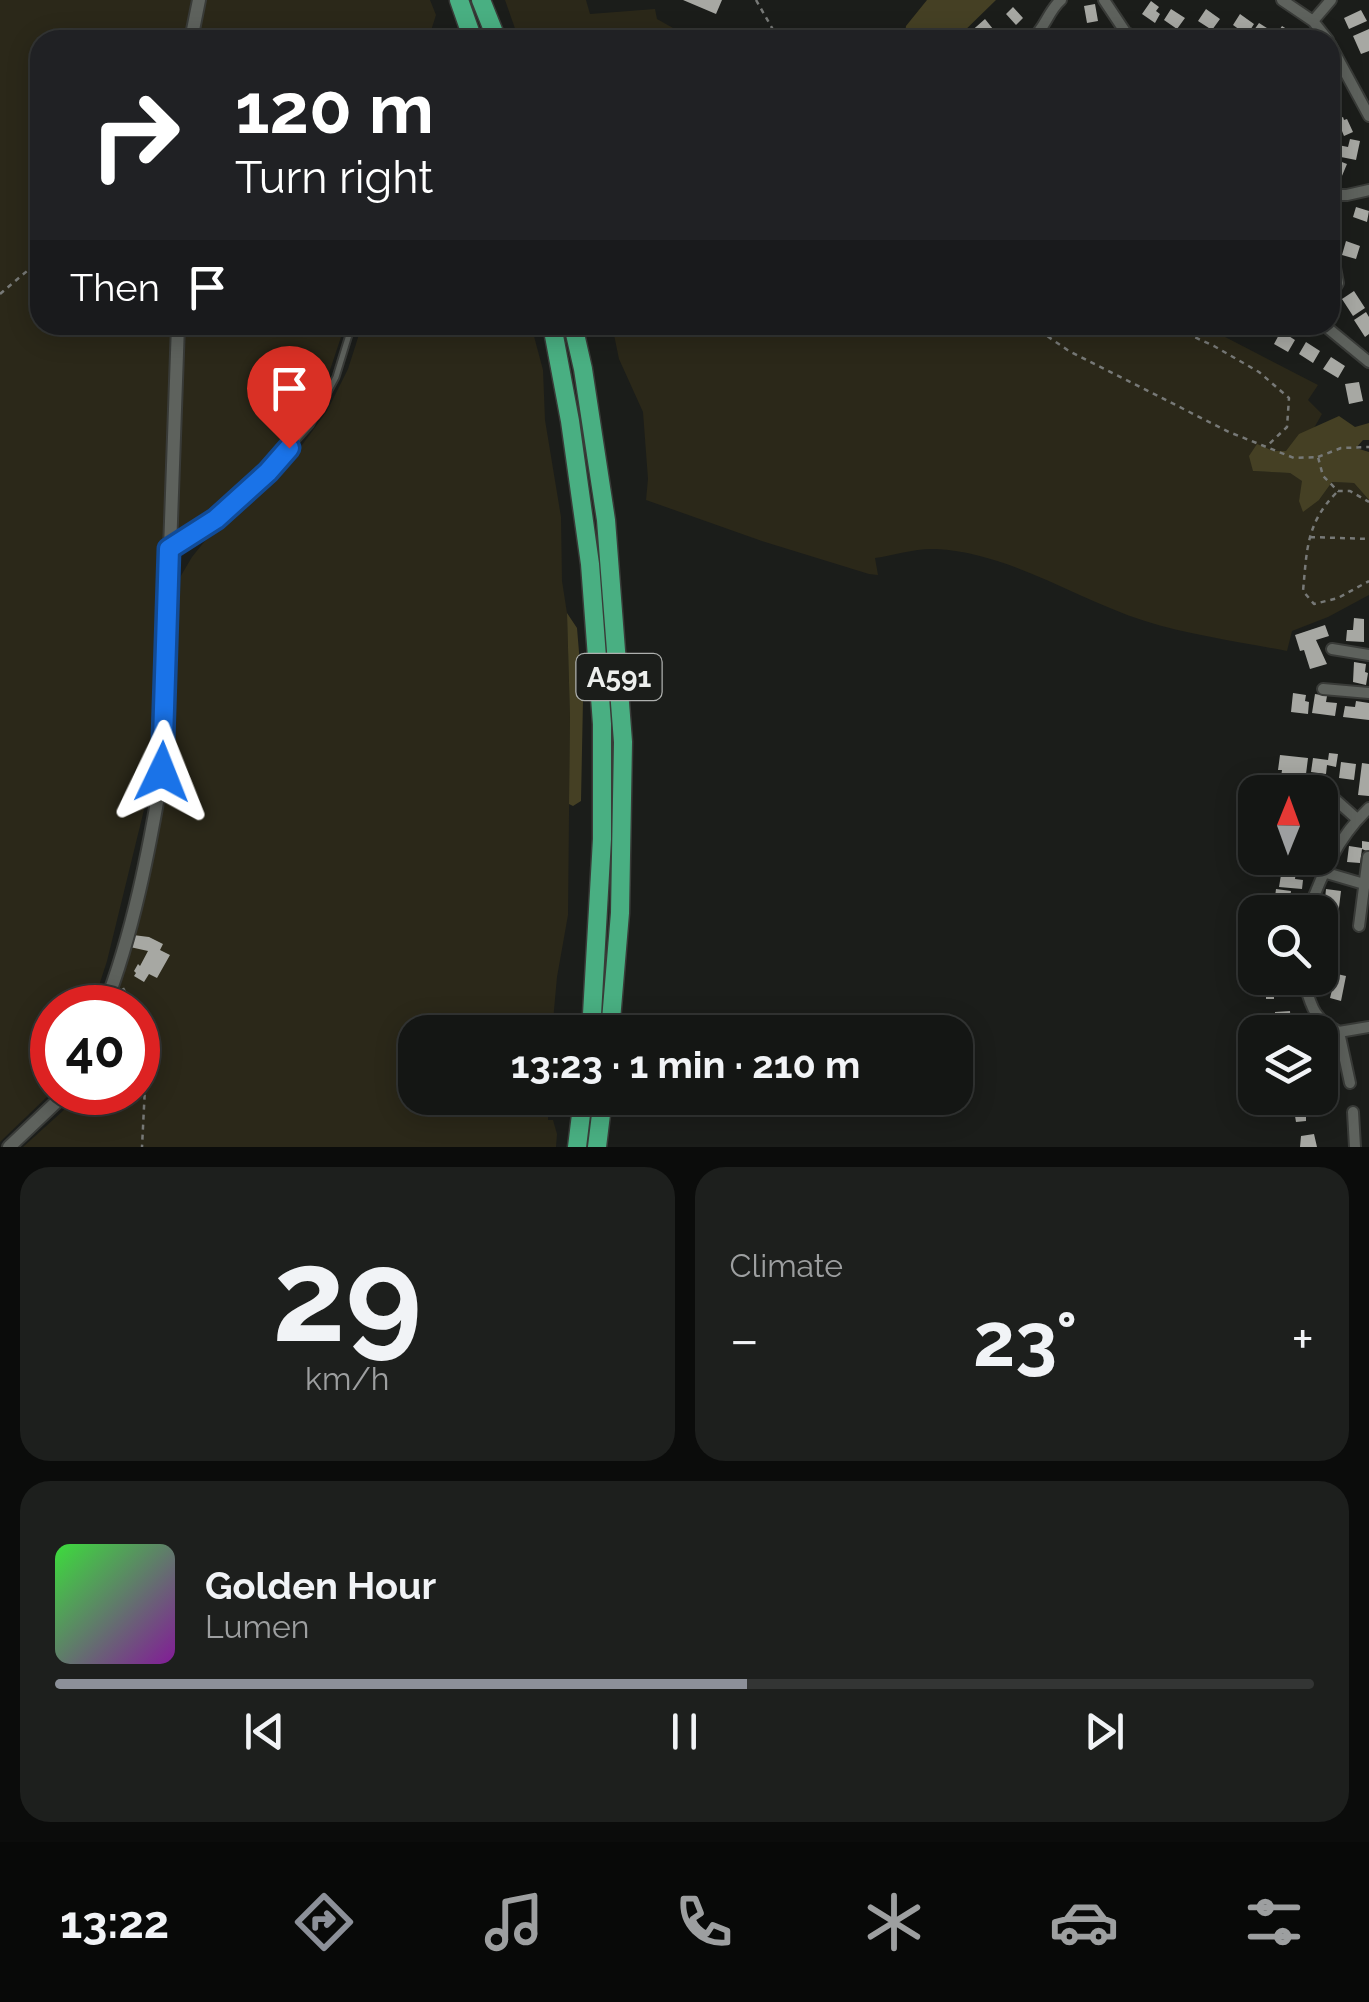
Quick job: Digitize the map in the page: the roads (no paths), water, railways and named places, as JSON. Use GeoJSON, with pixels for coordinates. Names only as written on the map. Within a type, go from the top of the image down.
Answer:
{"type":"FeatureCollection","features":[{"type":"Feature","properties":{"kind":"highway"},"geometry":{"type":"LineString","coordinates":[[458,0],[469,30]]}},
{"type":"Feature","properties":{"kind":"highway"},"geometry":{"type":"LineString","coordinates":[[481,0],[493,30]]}},
{"type":"Feature","properties":{"kind":"highway","name":"A591"},"geometry":{"type":"LineString","coordinates":[[554,335],[590,564],[602,724],[602,839],[592,1015]]}},
{"type":"Feature","properties":{"kind":"highway","name":"A591"},"geometry":{"type":"LineString","coordinates":[[575,335],[606,520],[623,742],[620,913],[611,1015]]}},
{"type":"Feature","properties":{"kind":"highway"},"geometry":{"type":"LineString","coordinates":[[577,1147],[581,1115]]}},
{"type":"Feature","properties":{"kind":"highway"},"geometry":{"type":"LineString","coordinates":[[597,1147],[601,1115]]}},
{"type":"Feature","properties":{"kind":"street"},"geometry":{"type":"LineString","coordinates":[[193,30],[199,0]]}},
{"type":"Feature","properties":{"kind":"street"},"geometry":{"type":"LineString","coordinates":[[1040,30],[1062,0]]}},
{"type":"Feature","properties":{"kind":"street"},"geometry":{"type":"LineString","coordinates":[[1104,0],[1124,30]]}},
{"type":"Feature","properties":{"kind":"street"},"geometry":{"type":"LineString","coordinates":[[1282,0],[1319,30]]}},
{"type":"Feature","properties":{"kind":"street"},"geometry":{"type":"LineString","coordinates":[[1312,21],[1331,0]]}},
{"type":"Feature","properties":{"kind":"street"},"geometry":{"type":"LineString","coordinates":[[1340,62],[1369,116]]}},
{"type":"Feature","properties":{"kind":"street"},"geometry":{"type":"LineString","coordinates":[[1340,195],[1369,190]]}},
{"type":"Feature","properties":{"kind":"street"},"geometry":{"type":"LineString","coordinates":[[113,985],[154,826],[162,772],[178,335]]}},
{"type":"Feature","properties":{"kind":"street"},"geometry":{"type":"LineString","coordinates":[[1336,335],[1369,362]]}},
{"type":"Feature","properties":{"kind":"street"},"geometry":{"type":"LineString","coordinates":[[1332,649],[1369,655]]}},
{"type":"Feature","properties":{"kind":"street"},"geometry":{"type":"LineString","coordinates":[[1323,689],[1369,693]]}},
{"type":"Feature","properties":{"kind":"street"},"geometry":{"type":"LineString","coordinates":[[1338,802],[1357,819]]}},
{"type":"Feature","properties":{"kind":"street"},"geometry":{"type":"LineString","coordinates":[[1338,849],[1369,808]]}},
{"type":"Feature","properties":{"kind":"street"},"geometry":{"type":"LineString","coordinates":[[1360,926],[1368,856]]}},
{"type":"Feature","properties":{"kind":"street"},"geometry":{"type":"LineString","coordinates":[[1333,875],[1364,884]]}},
{"type":"Feature","properties":{"kind":"street"},"geometry":{"type":"LineString","coordinates":[[1308,995],[1314,1014],[1325,1025],[1340,1032],[1369,1027]]}},
{"type":"Feature","properties":{"kind":"street"},"geometry":{"type":"LineString","coordinates":[[1340,1032],[1350,1083]]}},
{"type":"Feature","properties":{"kind":"street"},"geometry":{"type":"LineString","coordinates":[[1353,1112],[1355,1147]]}},
{"type":"Feature","properties":{"kind":"street"},"geometry":{"type":"LineString","coordinates":[[9,1147],[43,1115]]}},
{"type":"Feature","properties":{"kind":"lane"},"geometry":{"type":"LineString","coordinates":[[169,549],[216,519],[268,472],[310,425],[336,377],[349,335]]}}]}
